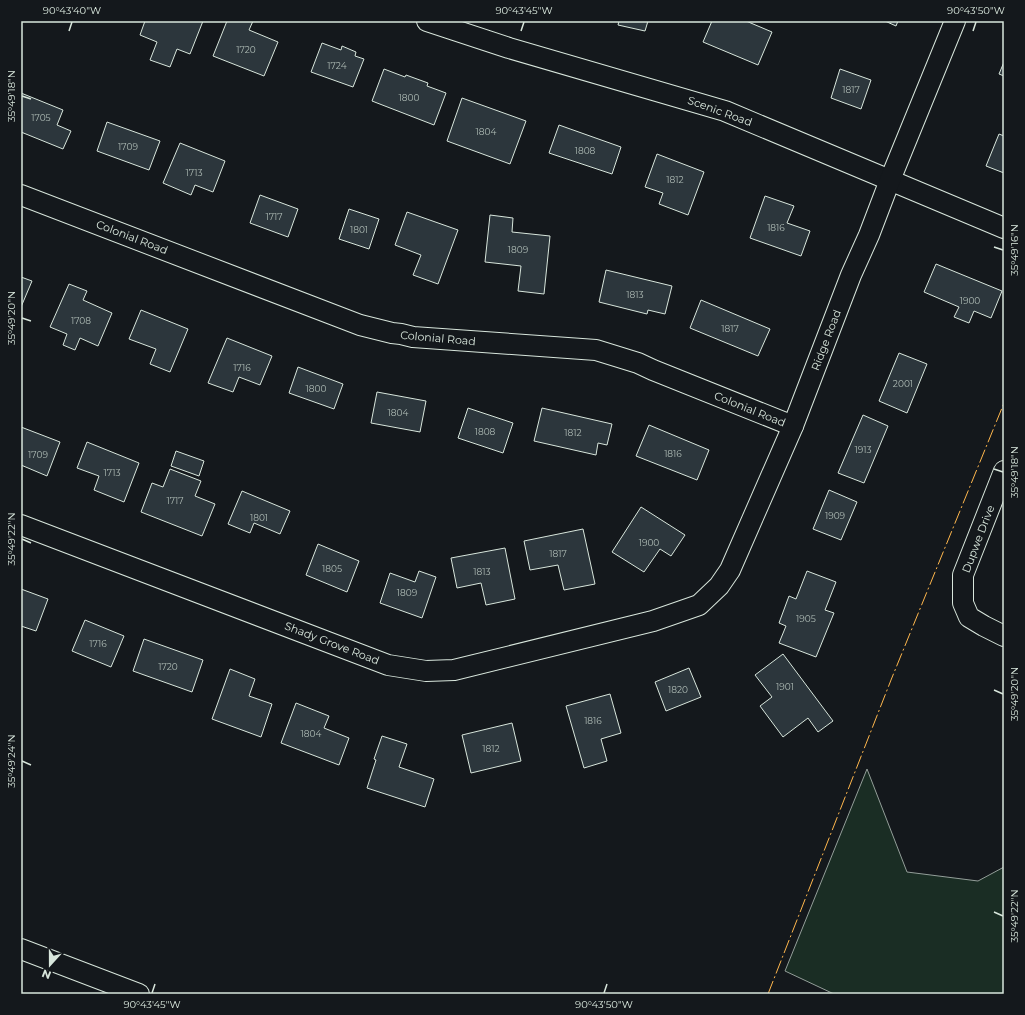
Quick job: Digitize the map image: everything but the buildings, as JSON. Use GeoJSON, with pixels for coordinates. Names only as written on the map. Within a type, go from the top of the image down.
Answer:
{"type":"FeatureCollection","features":[{"type":"Feature","properties":{"kind":"street","name":"Scenic Road"},"geometry":{"type":"LineString","coordinates":[[427,21],[516,50],[725,111],[1004,228]]}},
{"type":"Feature","properties":{"kind":"street","name":"Ridge Road"},"geometry":{"type":"LineString","coordinates":[[653,621],[699,605],[719,586],[730,570],[793,426],[851,275],[955,21]]}},
{"type":"Feature","properties":{"kind":"street","name":"Colonial Road"},"geometry":{"type":"LineString","coordinates":[[21,196],[360,325],[413,337],[596,350],[638,363],[793,426]]}},
{"type":"Feature","properties":{"kind":"street","name":"Dupwe Drive"},"geometry":{"type":"LineString","coordinates":[[1004,471],[964,575],[963,603],[969,617],[1004,636]]}},
{"type":"Feature","properties":{"kind":"street","name":"Shady Grove Road"},"geometry":{"type":"LineString","coordinates":[[21,525],[388,665],[426,671],[454,670],[653,621]]}},
{"type":"Feature","properties":{"kind":"street"},"geometry":{"type":"LineString","coordinates":[[21,949],[139,994]]}},
{"type":"Feature","properties":{"kind":"green space"},"geometry":{"type":"Polygon","coordinates":[[[867,769],[907,872],[978,881],[1004,867],[1004,994],[834,994],[785,971],[867,769]]]}},
{"type":"Feature","properties":{"kind":"power"},"geometry":{"type":"LineString","coordinates":[[768,994],[891,680],[1004,403]]}}]}
